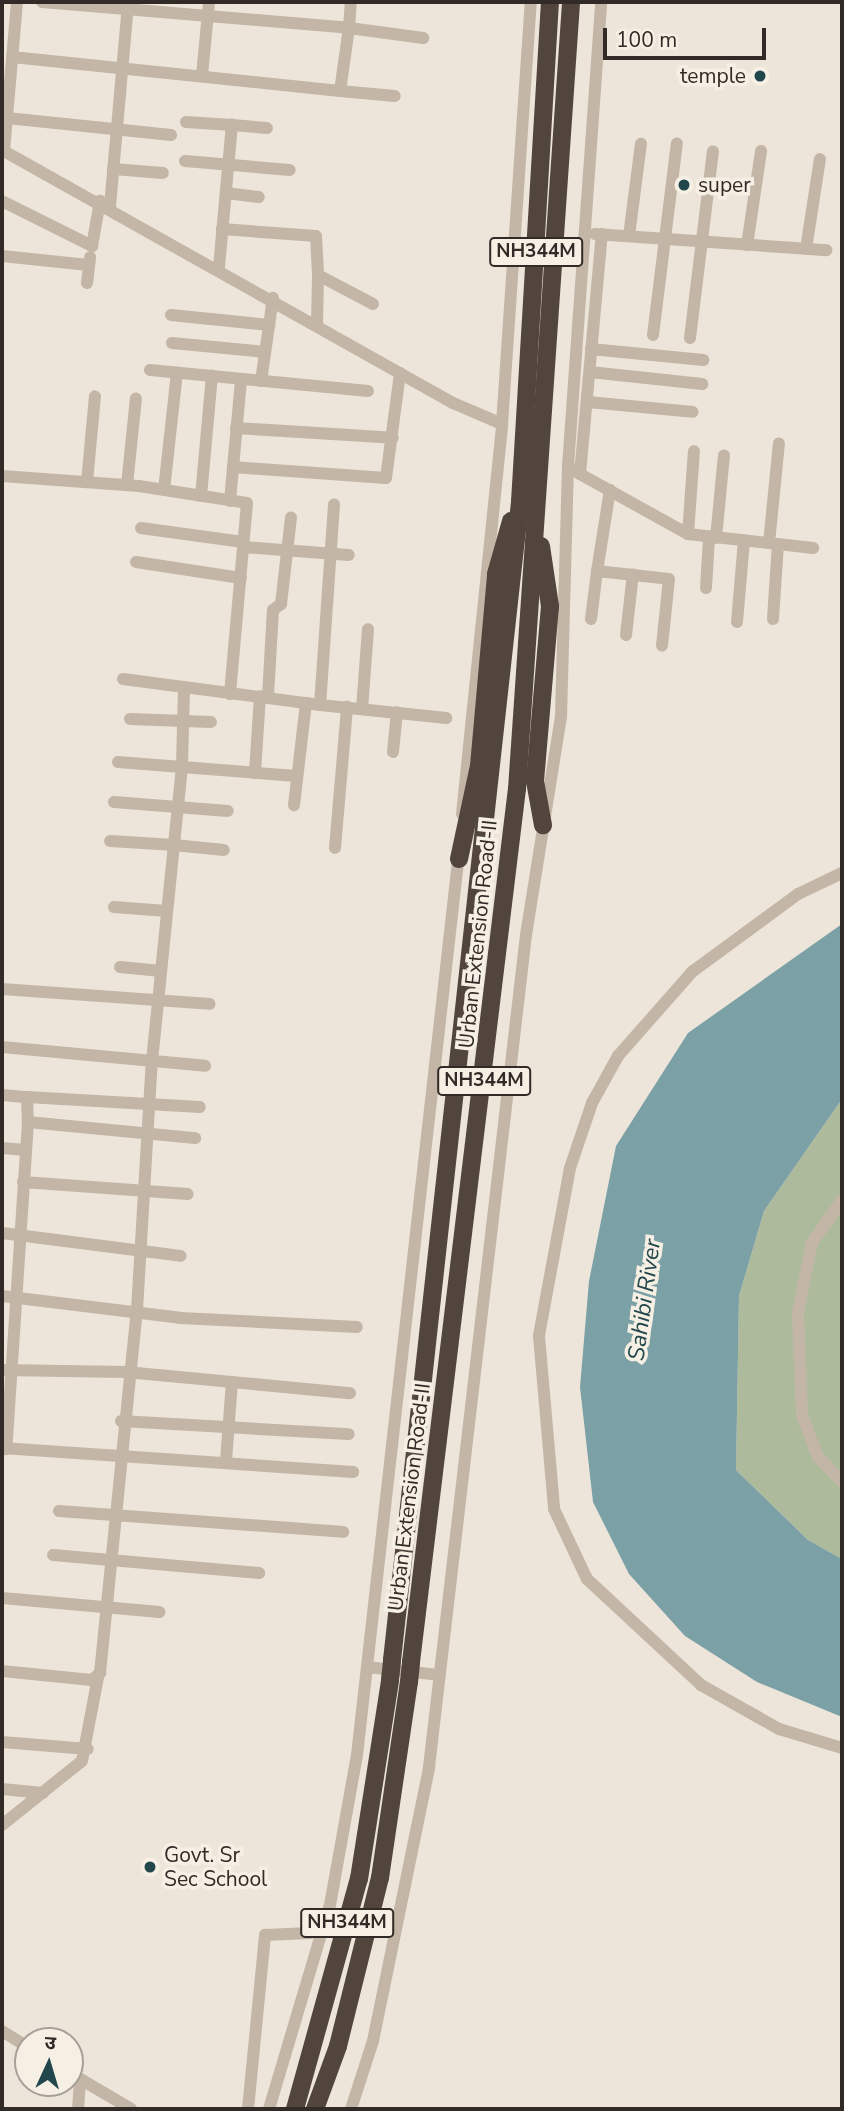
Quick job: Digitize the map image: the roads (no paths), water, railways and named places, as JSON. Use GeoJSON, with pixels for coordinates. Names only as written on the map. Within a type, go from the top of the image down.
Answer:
{"type":"FeatureCollection","features":[{"type":"Feature","properties":{"kind":"highway","name":"Urban Extension Road-II"},"geometry":{"type":"LineString","coordinates":[[295,2109],[359,1879],[390,1680],[520,502],[550,2]]}},
{"type":"Feature","properties":{"kind":"highway","name":"Urban Extension Road-II"},"geometry":{"type":"LineString","coordinates":[[315,2109],[338,2046],[380,1878],[402,1741],[517,789],[537,539],[571,2]]}},
{"type":"Feature","properties":{"kind":"highway"},"geometry":{"type":"LineString","coordinates":[[459,859],[479,766],[496,574],[520,502]]}},
{"type":"Feature","properties":{"kind":"highway"},"geometry":{"type":"LineString","coordinates":[[537,539],[545,555],[550,606],[535,781],[543,825]]}},
{"type":"Feature","properties":{"kind":"street"},"geometry":{"type":"LineString","coordinates":[[16,2],[3,151],[219,267],[400,373],[502,424]]}},
{"type":"Feature","properties":{"kind":"street"},"geometry":{"type":"LineString","coordinates":[[42,2],[128,6],[423,38]]}},
{"type":"Feature","properties":{"kind":"street"},"geometry":{"type":"LineString","coordinates":[[202,75],[209,2]]}},
{"type":"Feature","properties":{"kind":"street"},"geometry":{"type":"LineString","coordinates":[[340,91],[351,2]]}},
{"type":"Feature","properties":{"kind":"street"},"geometry":{"type":"LineString","coordinates":[[269,2109],[330,1905],[368,1667],[459,859],[471,682],[502,424],[531,2]]}},
{"type":"Feature","properties":{"kind":"street"},"geometry":{"type":"LineString","coordinates":[[351,2109],[373,2041],[429,1767],[566,635],[568,466],[601,2]]}},
{"type":"Feature","properties":{"kind":"street"},"geometry":{"type":"LineString","coordinates":[[87,283],[92,246],[113,169],[128,6]]}},
{"type":"Feature","properties":{"kind":"street"},"geometry":{"type":"LineString","coordinates":[[12,57],[123,66],[395,96]]}},
{"type":"Feature","properties":{"kind":"street"},"geometry":{"type":"LineString","coordinates":[[7,118],[171,135]]}},
{"type":"Feature","properties":{"kind":"street"},"geometry":{"type":"LineString","coordinates":[[186,122],[267,128]]}},
{"type":"Feature","properties":{"kind":"street"},"geometry":{"type":"LineString","coordinates":[[219,267],[232,125]]}},
{"type":"Feature","properties":{"kind":"street"},"geometry":{"type":"LineString","coordinates":[[653,335],[677,143]]}},
{"type":"Feature","properties":{"kind":"street"},"geometry":{"type":"LineString","coordinates":[[629,236],[641,144]]}},
{"type":"Feature","properties":{"kind":"street"},"geometry":{"type":"LineString","coordinates":[[690,338],[713,151]]}},
{"type":"Feature","properties":{"kind":"street"},"geometry":{"type":"LineString","coordinates":[[747,245],[761,152]]}},
{"type":"Feature","properties":{"kind":"street"},"geometry":{"type":"LineString","coordinates":[[806,249],[820,159]]}},
{"type":"Feature","properties":{"kind":"street"},"geometry":{"type":"LineString","coordinates":[[185,161],[290,170]]}},
{"type":"Feature","properties":{"kind":"street"},"geometry":{"type":"LineString","coordinates":[[113,169],[163,173]]}},
{"type":"Feature","properties":{"kind":"street"},"geometry":{"type":"LineString","coordinates":[[226,192],[259,197]]}},
{"type":"Feature","properties":{"kind":"street"},"geometry":{"type":"LineString","coordinates":[[2,201],[92,246]]}},
{"type":"Feature","properties":{"kind":"street"},"geometry":{"type":"LineString","coordinates":[[222,229],[316,236],[317,324]]}},
{"type":"Feature","properties":{"kind":"street"},"geometry":{"type":"LineString","coordinates":[[585,233],[826,250]]}},
{"type":"Feature","properties":{"kind":"street"},"geometry":{"type":"LineString","coordinates":[[580,474],[601,234]]}},
{"type":"Feature","properties":{"kind":"street"},"geometry":{"type":"LineString","coordinates":[[2,256],[89,265]]}},
{"type":"Feature","properties":{"kind":"street"},"geometry":{"type":"LineString","coordinates":[[318,275],[373,304]]}},
{"type":"Feature","properties":{"kind":"street"},"geometry":{"type":"LineString","coordinates":[[261,381],[273,298]]}},
{"type":"Feature","properties":{"kind":"street"},"geometry":{"type":"LineString","coordinates":[[172,315],[269,325]]}},
{"type":"Feature","properties":{"kind":"street"},"geometry":{"type":"LineString","coordinates":[[172,343],[265,352]]}},
{"type":"Feature","properties":{"kind":"street"},"geometry":{"type":"LineString","coordinates":[[592,349],[703,360]]}},
{"type":"Feature","properties":{"kind":"street"},"geometry":{"type":"LineString","coordinates":[[150,370],[368,391]]}},
{"type":"Feature","properties":{"kind":"street"},"geometry":{"type":"LineString","coordinates":[[590,372],[702,384]]}},
{"type":"Feature","properties":{"kind":"street"},"geometry":{"type":"LineString","coordinates":[[164,490],[177,373]]}},
{"type":"Feature","properties":{"kind":"street"},"geometry":{"type":"LineString","coordinates":[[233,467],[386,478],[400,373]]}},
{"type":"Feature","properties":{"kind":"street"},"geometry":{"type":"LineString","coordinates":[[201,496],[212,376]]}},
{"type":"Feature","properties":{"kind":"street"},"geometry":{"type":"LineString","coordinates":[[230,501],[241,379]]}},
{"type":"Feature","properties":{"kind":"street"},"geometry":{"type":"LineString","coordinates":[[87,482],[95,396]]}},
{"type":"Feature","properties":{"kind":"street"},"geometry":{"type":"LineString","coordinates":[[127,485],[136,398]]}},
{"type":"Feature","properties":{"kind":"street"},"geometry":{"type":"LineString","coordinates":[[588,402],[693,412]]}},
{"type":"Feature","properties":{"kind":"street"},"geometry":{"type":"LineString","coordinates":[[236,428],[393,439]]}},
{"type":"Feature","properties":{"kind":"street"},"geometry":{"type":"LineString","coordinates":[[773,618],[773,543],[779,443]]}},
{"type":"Feature","properties":{"kind":"street"},"geometry":{"type":"LineString","coordinates":[[688,534],[694,451]]}},
{"type":"Feature","properties":{"kind":"street"},"geometry":{"type":"LineString","coordinates":[[706,587],[724,454]]}},
{"type":"Feature","properties":{"kind":"street"},"geometry":{"type":"LineString","coordinates":[[568,466],[688,534],[813,548]]}},
{"type":"Feature","properties":{"kind":"street"},"geometry":{"type":"LineString","coordinates":[[2,476],[127,485],[247,503],[230,694]]}},
{"type":"Feature","properties":{"kind":"street"},"geometry":{"type":"LineString","coordinates":[[591,618],[610,490]]}},
{"type":"Feature","properties":{"kind":"street"},"geometry":{"type":"LineString","coordinates":[[320,705],[334,504]]}},
{"type":"Feature","properties":{"kind":"street"},"geometry":{"type":"LineString","coordinates":[[255,773],[273,610],[281,604],[291,518]]}},
{"type":"Feature","properties":{"kind":"street"},"geometry":{"type":"LineString","coordinates":[[141,528],[288,550],[349,555]]}},
{"type":"Feature","properties":{"kind":"street"},"geometry":{"type":"LineString","coordinates":[[737,622],[744,541]]}},
{"type":"Feature","properties":{"kind":"street"},"geometry":{"type":"LineString","coordinates":[[136,562],[241,578]]}},
{"type":"Feature","properties":{"kind":"street"},"geometry":{"type":"LineString","coordinates":[[597,571],[670,581],[662,646]]}},
{"type":"Feature","properties":{"kind":"street"},"geometry":{"type":"LineString","coordinates":[[626,635],[633,574]]}},
{"type":"Feature","properties":{"kind":"street"},"geometry":{"type":"LineString","coordinates":[[362,709],[368,629]]}},
{"type":"Feature","properties":{"kind":"street"},"geometry":{"type":"LineString","coordinates":[[123,679],[320,705],[446,718]]}},
{"type":"Feature","properties":{"kind":"street"},"geometry":{"type":"LineString","coordinates":[[2,1825],[43,1793],[88,1749],[99,1677],[126,1372],[137,1310],[138,1250],[152,1061],[182,767],[184,688]]}},
{"type":"Feature","properties":{"kind":"street"},"geometry":{"type":"LineString","coordinates":[[294,805],[306,703]]}},
{"type":"Feature","properties":{"kind":"street"},"geometry":{"type":"LineString","coordinates":[[335,848],[347,707]]}},
{"type":"Feature","properties":{"kind":"street"},"geometry":{"type":"LineString","coordinates":[[393,752],[397,712]]}},
{"type":"Feature","properties":{"kind":"street"},"geometry":{"type":"LineString","coordinates":[[130,719],[211,722]]}},
{"type":"Feature","properties":{"kind":"street"},"geometry":{"type":"LineString","coordinates":[[118,762],[296,776]]}},
{"type":"Feature","properties":{"kind":"street"},"geometry":{"type":"LineString","coordinates":[[114,802],[228,811]]}},
{"type":"Feature","properties":{"kind":"street"},"geometry":{"type":"LineString","coordinates":[[110,841],[224,850]]}},
{"type":"Feature","properties":{"kind":"street"},"geometry":{"type":"LineString","coordinates":[[842,873],[798,894],[692,972],[618,1056],[592,1103],[570,1168],[554,1230],[540,1336],[554,1509],[587,1578],[701,1685],[779,1729],[842,1748]]}},
{"type":"Feature","properties":{"kind":"street"},"geometry":{"type":"LineString","coordinates":[[114,907],[167,911]]}},
{"type":"Feature","properties":{"kind":"street"},"geometry":{"type":"LineString","coordinates":[[120,967],[161,971]]}},
{"type":"Feature","properties":{"kind":"street"},"geometry":{"type":"LineString","coordinates":[[2,989],[209,1004]]}},
{"type":"Feature","properties":{"kind":"street"},"geometry":{"type":"LineString","coordinates":[[2,1047],[205,1066]]}},
{"type":"Feature","properties":{"kind":"street"},"geometry":{"type":"LineString","coordinates":[[2,1095],[200,1107]]}},
{"type":"Feature","properties":{"kind":"street"},"geometry":{"type":"LineString","coordinates":[[27,1097],[28,1122],[19,1234],[7,1296],[4,1449],[226,1461],[353,1472]]}},
{"type":"Feature","properties":{"kind":"street"},"geometry":{"type":"LineString","coordinates":[[28,1122],[195,1138]]}},
{"type":"Feature","properties":{"kind":"street"},"geometry":{"type":"LineString","coordinates":[[2,1148],[26,1150]]}},
{"type":"Feature","properties":{"kind":"street"},"geometry":{"type":"LineString","coordinates":[[23,1182],[188,1194]]}},
{"type":"Feature","properties":{"kind":"street"},"geometry":{"type":"LineString","coordinates":[[842,1200],[812,1243],[798,1312],[802,1415],[818,1457],[842,1482]]}},
{"type":"Feature","properties":{"kind":"street"},"geometry":{"type":"LineString","coordinates":[[2,1233],[181,1256]]}},
{"type":"Feature","properties":{"kind":"street"},"geometry":{"type":"LineString","coordinates":[[7,1296],[137,1310],[193,1320],[357,1327]]}},
{"type":"Feature","properties":{"kind":"street"},"geometry":{"type":"LineString","coordinates":[[6,1370],[126,1372],[350,1393]]}},
{"type":"Feature","properties":{"kind":"street"},"geometry":{"type":"LineString","coordinates":[[226,1461],[232,1382]]}},
{"type":"Feature","properties":{"kind":"street"},"geometry":{"type":"LineString","coordinates":[[121,1421],[349,1434]]}},
{"type":"Feature","properties":{"kind":"street"},"geometry":{"type":"LineString","coordinates":[[59,1511],[343,1532]]}},
{"type":"Feature","properties":{"kind":"street"},"geometry":{"type":"LineString","coordinates":[[53,1555],[108,1562],[259,1573]]}},
{"type":"Feature","properties":{"kind":"street"},"geometry":{"type":"LineString","coordinates":[[2,1598],[159,1612]]}},
{"type":"Feature","properties":{"kind":"street"},"geometry":{"type":"LineString","coordinates":[[368,1667],[439,1675]]}},
{"type":"Feature","properties":{"kind":"street"},"geometry":{"type":"LineString","coordinates":[[2,1671],[99,1677]]}},
{"type":"Feature","properties":{"kind":"street"},"geometry":{"type":"LineString","coordinates":[[2,1742],[88,1749]]}},
{"type":"Feature","properties":{"kind":"street"},"geometry":{"type":"LineString","coordinates":[[2,1789],[43,1793]]}},
{"type":"Feature","properties":{"kind":"street"},"geometry":{"type":"LineString","coordinates":[[248,2109],[265,1935],[272,1930],[310,1933]]}},
{"type":"Feature","properties":{"kind":"street"},"geometry":{"type":"LineString","coordinates":[[84,2081],[131,2109]]}},
{"type":"Feature","properties":{"kind":"water","name":"Sahibi River"},"geometry":{"type":"Polygon","coordinates":[[[842,924],[842,1099],[764,1211],[739,1296],[736,1470],[808,1540],[842,1559],[842,1717],[757,1682],[685,1636],[629,1574],[593,1502],[580,1387],[589,1281],[616,1146],[688,1033],[842,924]]]}},
{"type":"Feature","properties":{"kind":"place","name":"temple"},"geometry":{"type":"Point","coordinates":[760,76]}},
{"type":"Feature","properties":{"kind":"place","name":"super"},"geometry":{"type":"Point","coordinates":[684,185]}},
{"type":"Feature","properties":{"kind":"place","name":"Govt. Sr Sec School"},"geometry":{"type":"Point","coordinates":[150,1867]}}]}
